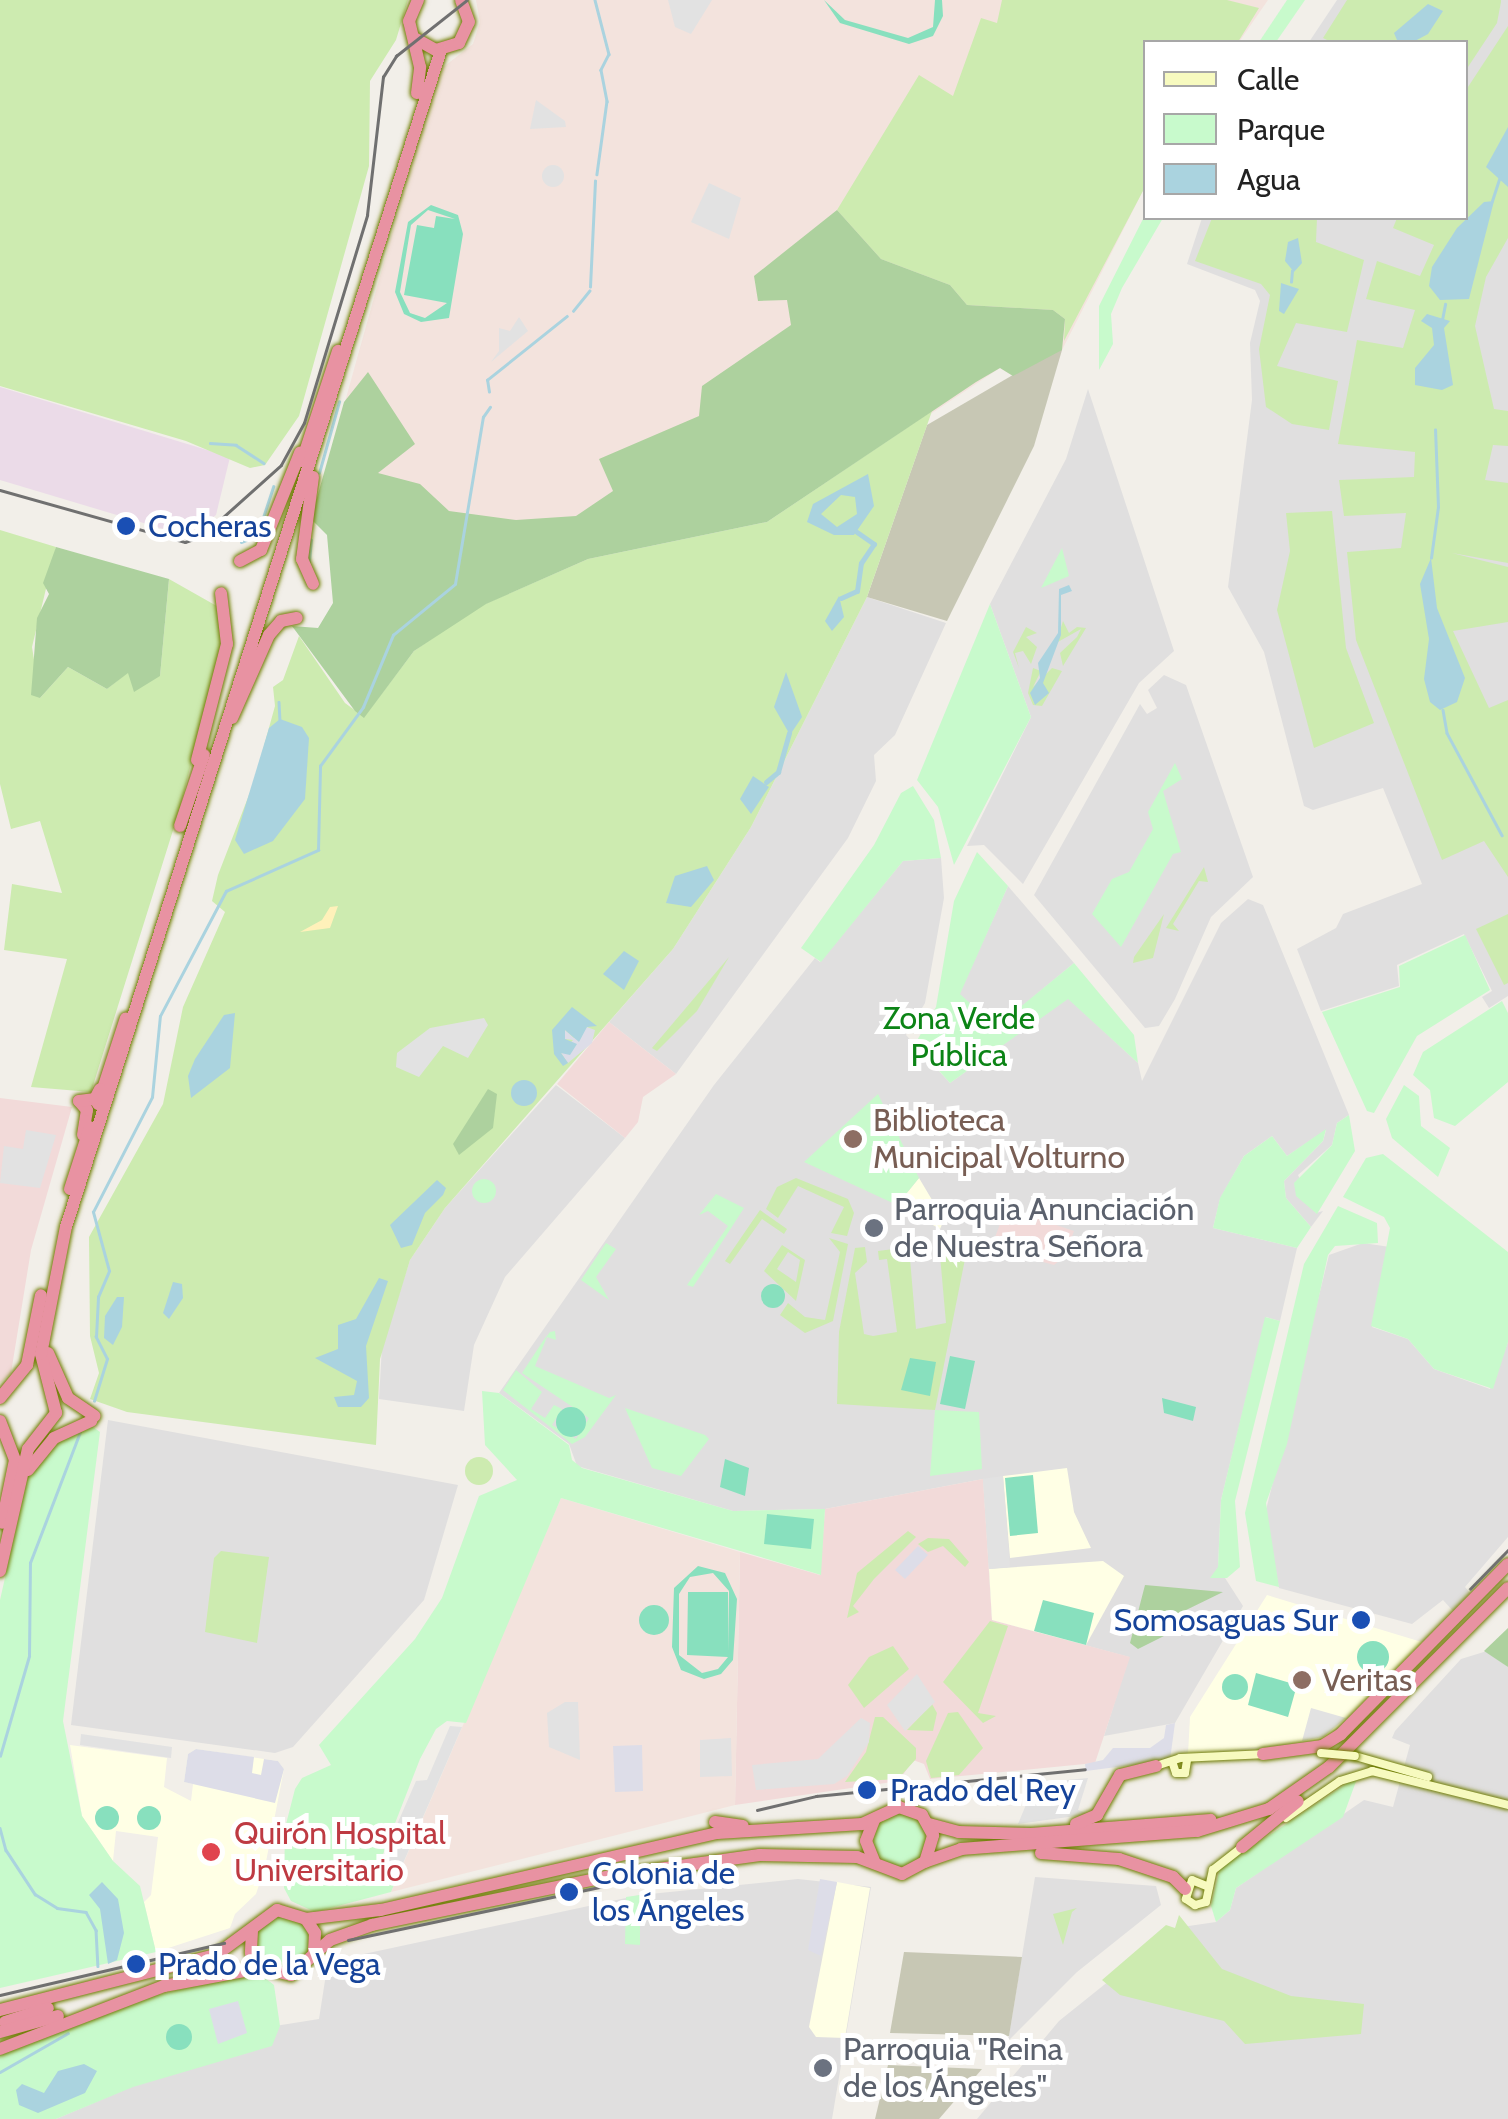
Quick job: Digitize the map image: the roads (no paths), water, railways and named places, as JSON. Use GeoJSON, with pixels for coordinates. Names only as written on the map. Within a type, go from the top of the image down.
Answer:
{"type":"FeatureCollection","features":[{"type":"Feature","properties":{"kind":"highway"},"geometry":{"type":"LineString","coordinates":[[0,1398],[18,1381],[30,1356],[50,1252],[84,1142],[87,1110],[79,1101],[95,1099],[102,1087],[418,89],[416,39],[410,21],[418,0]]}},
{"type":"Feature","properties":{"kind":"highway"},"geometry":{"type":"LineString","coordinates":[[0,1571],[34,1437],[56,1413],[41,1354],[66,1226],[200,778],[333,396],[441,50],[466,32],[461,0]]}},
{"type":"Feature","properties":{"kind":"highway"},"geometry":{"type":"LineString","coordinates":[[416,39],[441,50]]}},
{"type":"Feature","properties":{"kind":"highway"},"geometry":{"type":"LineString","coordinates":[[313,584],[302,562],[304,528],[333,396]]}},
{"type":"Feature","properties":{"kind":"highway"},"geometry":{"type":"LineString","coordinates":[[240,562],[259,554],[281,487],[312,428]]}},
{"type":"Feature","properties":{"kind":"highway"},"geometry":{"type":"LineString","coordinates":[[200,778],[227,644],[220,593]]}},
{"type":"Feature","properties":{"kind":"highway"},"geometry":{"type":"LineString","coordinates":[[200,778],[265,641],[280,621],[297,618]]}},
{"type":"Feature","properties":{"kind":"highway"},"geometry":{"type":"LineString","coordinates":[[19,1490],[45,1445],[93,1418],[68,1398],[56,1380],[45,1324]]}},
{"type":"Feature","properties":{"kind":"highway"},"geometry":{"type":"LineString","coordinates":[[18,1381],[48,1389]]}},
{"type":"Feature","properties":{"kind":"highway"},"geometry":{"type":"LineString","coordinates":[[0,1420],[9,1433],[15,1460],[0,1534]]}},
{"type":"Feature","properties":{"kind":"highway"},"geometry":{"type":"LineString","coordinates":[[9,1433],[34,1437]]}},
{"type":"Feature","properties":{"kind":"highway"},"geometry":{"type":"LineString","coordinates":[[1264,1754],[1322,1746],[1341,1734],[1508,1564]]}},
{"type":"Feature","properties":{"kind":"highway"},"geometry":{"type":"LineString","coordinates":[[715,1822],[755,1828],[849,1826],[906,1807],[929,1824],[980,1834],[1197,1822],[1266,1802],[1348,1739],[1508,1576]]}},
{"type":"Feature","properties":{"kind":"highway"},"geometry":{"type":"LineString","coordinates":[[0,2032],[222,1970],[261,1968],[291,1975],[330,1940],[372,1926],[615,1876],[760,1855],[842,1855],[902,1874],[925,1862],[974,1849],[1148,1837],[1244,1820],[1309,1784],[1508,1588]]}},
{"type":"Feature","properties":{"kind":"highway"},"geometry":{"type":"LineString","coordinates":[[1242,1847],[1326,1778],[1394,1703]]}},
{"type":"Feature","properties":{"kind":"highway"},"geometry":{"type":"LineString","coordinates":[[980,1834],[1085,1823],[1120,1775],[1156,1766]]}},
{"type":"Feature","properties":{"kind":"highway"},"geometry":{"type":"LineString","coordinates":[[874,1819],[866,1841],[876,1863]]}},
{"type":"Feature","properties":{"kind":"highway"},"geometry":{"type":"LineString","coordinates":[[925,1862],[932,1846],[929,1824]]}},
{"type":"Feature","properties":{"kind":"highway"},"geometry":{"type":"LineString","coordinates":[[0,2010],[216,1956],[277,1910],[306,1918],[380,1910],[755,1828]]}},
{"type":"Feature","properties":{"kind":"highway"},"geometry":{"type":"LineString","coordinates":[[974,1849],[1120,1858],[1173,1877],[1184,1889]]}},
{"type":"Feature","properties":{"kind":"highway"},"geometry":{"type":"LineString","coordinates":[[306,1918],[315,1932],[314,1955]]}},
{"type":"Feature","properties":{"kind":"highway"},"geometry":{"type":"LineString","coordinates":[[252,1930],[251,1953],[261,1968]]}},
{"type":"Feature","properties":{"kind":"highway"},"geometry":{"type":"LineString","coordinates":[[0,2024],[126,1981]]}},
{"type":"Feature","properties":{"kind":"highway"},"geometry":{"type":"LineString","coordinates":[[0,2049],[147,1991]]}},
{"type":"Feature","properties":{"kind":"main road"},"geometry":{"type":"LineString","coordinates":[[1156,1766],[1174,1764],[1176,1773],[1185,1774],[1187,1760],[1264,1754],[1355,1756],[1508,1804]]}},
{"type":"Feature","properties":{"kind":"main road"},"geometry":{"type":"LineString","coordinates":[[1209,1886],[1196,1879],[1184,1889],[1186,1899],[1197,1906],[1208,1900],[1215,1868],[1359,1773],[1396,1773],[1508,1804]]}},
{"type":"Feature","properties":{"kind":"water"},"geometry":{"type":"Polygon","coordinates":[[[1428,4],[1443,11],[1428,34],[1417,40],[1397,40],[1394,33],[1428,4]]]}},
{"type":"Feature","properties":{"kind":"water"},"geometry":{"type":"Polygon","coordinates":[[[1508,127],[1508,187],[1486,167],[1508,127]]]}},
{"type":"Feature","properties":{"kind":"water"},"geometry":{"type":"Polygon","coordinates":[[[1494,201],[1469,299],[1440,300],[1429,286],[1432,267],[1457,228],[1484,202],[1494,201]]]}},
{"type":"Feature","properties":{"kind":"water"},"geometry":{"type":"Polygon","coordinates":[[[1298,238],[1302,263],[1294,272],[1285,261],[1288,242],[1298,238]]]}},
{"type":"Feature","properties":{"kind":"water"},"geometry":{"type":"Polygon","coordinates":[[[1281,283],[1299,289],[1284,314],[1279,311],[1281,283]]]}},
{"type":"Feature","properties":{"kind":"water"},"geometry":{"type":"Polygon","coordinates":[[[1427,314],[1450,321],[1444,328],[1453,385],[1442,390],[1415,385],[1415,368],[1434,345],[1432,328],[1421,321],[1427,314]]]}},
{"type":"Feature","properties":{"kind":"water"},"geometry":{"type":"Polygon","coordinates":[[[868,474],[874,506],[854,535],[834,535],[807,522],[813,504],[868,474]],[[841,495],[821,514],[837,527],[857,514],[855,497],[841,495]]]}},
{"type":"Feature","properties":{"kind":"water"},"geometry":{"type":"Polygon","coordinates":[[[1431,558],[1437,608],[1465,678],[1457,702],[1440,710],[1430,702],[1424,679],[1429,639],[1420,584],[1431,558]]]}},
{"type":"Feature","properties":{"kind":"water"},"geometry":{"type":"Polygon","coordinates":[[[1069,585],[1072,591],[1061,595],[1061,635],[1043,683],[1049,693],[1035,705],[1030,693],[1040,678],[1038,663],[1058,633],[1059,589],[1069,585]]]}},
{"type":"Feature","properties":{"kind":"water"},"geometry":{"type":"Polygon","coordinates":[[[839,596],[844,617],[832,631],[825,621],[839,596]]]}},
{"type":"Feature","properties":{"kind":"water"},"geometry":{"type":"Polygon","coordinates":[[[786,672],[802,717],[790,735],[774,707],[786,672]]]}},
{"type":"Feature","properties":{"kind":"water"},"geometry":{"type":"Polygon","coordinates":[[[280,719],[302,727],[309,738],[305,799],[273,841],[244,854],[235,840],[269,728],[280,719]]]}},
{"type":"Feature","properties":{"kind":"water"},"geometry":{"type":"Polygon","coordinates":[[[753,776],[769,787],[751,814],[740,799],[753,776]]]}},
{"type":"Feature","properties":{"kind":"water"},"geometry":{"type":"Polygon","coordinates":[[[707,866],[714,880],[691,907],[666,903],[675,876],[707,866]]]}},
{"type":"Feature","properties":{"kind":"water"},"geometry":{"type":"Polygon","coordinates":[[[624,951],[639,961],[624,990],[603,974],[624,951]]]}},
{"type":"Feature","properties":{"kind":"water"},"geometry":{"type":"Polygon","coordinates":[[[572,1007],[597,1026],[587,1027],[579,1042],[565,1030],[565,1039],[577,1044],[570,1055],[561,1053],[568,1063],[563,1066],[554,1054],[552,1030],[572,1007]]]}},
{"type":"Feature","properties":{"kind":"water"},"geometry":{"type":"Polygon","coordinates":[[[235,1013],[230,1068],[191,1098],[188,1076],[195,1059],[224,1015],[235,1013]]]}},
{"type":"Feature","properties":{"kind":"water"},"geometry":{"type":"Polygon","coordinates":[[[524,1080],[533,1084],[537,1093],[533,1102],[524,1106],[515,1102],[511,1093],[515,1084],[524,1080]]]}},
{"type":"Feature","properties":{"kind":"water"},"geometry":{"type":"Polygon","coordinates":[[[437,1180],[446,1188],[443,1195],[425,1213],[412,1245],[401,1248],[390,1225],[437,1180]]]}},
{"type":"Feature","properties":{"kind":"water"},"geometry":{"type":"Polygon","coordinates":[[[379,1278],[388,1281],[366,1346],[369,1398],[361,1407],[338,1407],[334,1397],[354,1395],[357,1381],[315,1358],[338,1349],[338,1325],[356,1319],[379,1278]]]}},
{"type":"Feature","properties":{"kind":"water"},"geometry":{"type":"Polygon","coordinates":[[[173,1282],[182,1284],[183,1298],[169,1319],[163,1313],[173,1282]]]}},
{"type":"Feature","properties":{"kind":"water"},"geometry":{"type":"Polygon","coordinates":[[[117,1297],[124,1297],[122,1327],[113,1345],[104,1338],[105,1316],[117,1297]]]}},
{"type":"Feature","properties":{"kind":"water"},"geometry":{"type":"Polygon","coordinates":[[[102,1882],[118,1899],[124,1933],[117,1960],[108,1964],[100,1909],[89,1895],[102,1882]]]}},
{"type":"Feature","properties":{"kind":"water"},"geometry":{"type":"Polygon","coordinates":[[[84,2064],[97,2071],[85,2093],[38,2113],[19,2105],[16,2090],[22,2084],[44,2093],[58,2071],[84,2064]]]}},
{"type":"Feature","properties":{"kind":"waterway"},"geometry":{"type":"LineString","coordinates":[[595,0],[609,54],[601,70],[607,101],[597,174]]}},
{"type":"Feature","properties":{"kind":"waterway"},"geometry":{"type":"LineString","coordinates":[[1492,201],[1500,176]]}},
{"type":"Feature","properties":{"kind":"waterway"},"geometry":{"type":"LineString","coordinates":[[590,287],[595,181]]}},
{"type":"Feature","properties":{"kind":"waterway"},"geometry":{"type":"LineString","coordinates":[[1291,282],[1292,271]]}},
{"type":"Feature","properties":{"kind":"waterway"},"geometry":{"type":"LineString","coordinates":[[573,311],[589,291]]}},
{"type":"Feature","properties":{"kind":"waterway"},"geometry":{"type":"LineString","coordinates":[[1442,320],[1445,304]]}},
{"type":"Feature","properties":{"kind":"waterway"},"geometry":{"type":"LineString","coordinates":[[489,392],[487,380],[567,316]]}},
{"type":"Feature","properties":{"kind":"waterway"},"geometry":{"type":"LineString","coordinates":[[319,473],[339,402]]}},
{"type":"Feature","properties":{"kind":"waterway"},"geometry":{"type":"LineString","coordinates":[[94,1401],[107,1359],[96,1337],[98,1297],[109,1271],[93,1212],[152,1097],[160,1016],[226,891],[318,850],[320,766],[363,707],[393,635],[455,584],[483,417],[490,407]]}},
{"type":"Feature","properties":{"kind":"waterway"},"geometry":{"type":"LineString","coordinates":[[1431,558],[1438,507],[1435,430]]}},
{"type":"Feature","properties":{"kind":"waterway"},"geometry":{"type":"LineString","coordinates":[[210,443],[236,445],[264,463]]}},
{"type":"Feature","properties":{"kind":"waterway"},"geometry":{"type":"LineString","coordinates":[[241,542],[257,536],[273,487]]}},
{"type":"Feature","properties":{"kind":"waterway"},"geometry":{"type":"LineString","coordinates":[[841,598],[857,591],[861,563],[874,544],[857,532]]}},
{"type":"Feature","properties":{"kind":"waterway"},"geometry":{"type":"LineString","coordinates":[[309,562],[311,540]]}},
{"type":"Feature","properties":{"kind":"waterway"},"geometry":{"type":"LineString","coordinates":[[279,702],[280,719]]}},
{"type":"Feature","properties":{"kind":"waterway"},"geometry":{"type":"LineString","coordinates":[[1443,710],[1447,733],[1502,835]]}},
{"type":"Feature","properties":{"kind":"waterway"},"geometry":{"type":"LineString","coordinates":[[766,782],[778,772],[789,733]]}},
{"type":"Feature","properties":{"kind":"waterway"},"geometry":{"type":"LineString","coordinates":[[0,1756],[29,1656],[30,1563],[80,1432]]}},
{"type":"Feature","properties":{"kind":"waterway"},"geometry":{"type":"LineString","coordinates":[[0,1828],[6,1850],[35,1894],[57,1908],[86,1912],[96,1930],[98,1966]]}},
{"type":"Feature","properties":{"kind":"waterway"},"geometry":{"type":"LineString","coordinates":[[0,2072],[68,2033]]}},
{"type":"Feature","properties":{"kind":"tram line"},"geometry":{"type":"LineString","coordinates":[[0,490],[185,542],[202,536],[281,465],[304,423],[367,215],[383,77],[396,56],[467,0]]}},
{"type":"Feature","properties":{"kind":"tram line"},"geometry":{"type":"LineString","coordinates":[[1470,1589],[1508,1550]]}},
{"type":"Feature","properties":{"kind":"tram line"},"geometry":{"type":"LineString","coordinates":[[757,1810],[816,1796],[1085,1769]]}},
{"type":"Feature","properties":{"kind":"tram line"},"geometry":{"type":"LineString","coordinates":[[348,1940],[646,1877]]}},
{"type":"Feature","properties":{"kind":"tram line"},"geometry":{"type":"LineString","coordinates":[[0,1995],[224,1943]]}},
{"type":"Feature","properties":{"kind":"place","name":"Cocheras"},"geometry":{"type":"Point","coordinates":[126,526]}},
{"type":"Feature","properties":{"kind":"place","name":"Biblioteca Municipal Volturno"},"geometry":{"type":"Point","coordinates":[853,1139]}},
{"type":"Feature","properties":{"kind":"place","name":"Parroquia Anunciación de Nuestra Señora"},"geometry":{"type":"Point","coordinates":[874,1228]}},
{"type":"Feature","properties":{"kind":"place","name":"Somosaguas Sur"},"geometry":{"type":"Point","coordinates":[1361,1620]}},
{"type":"Feature","properties":{"kind":"place","name":"Veritas"},"geometry":{"type":"Point","coordinates":[1302,1680]}},
{"type":"Feature","properties":{"kind":"place","name":"Prado del Rey"},"geometry":{"type":"Point","coordinates":[867,1790]}},
{"type":"Feature","properties":{"kind":"place","name":"Quirón Hospital Universitario"},"geometry":{"type":"Point","coordinates":[211,1852]}},
{"type":"Feature","properties":{"kind":"place","name":"Colonia de los Ángeles"},"geometry":{"type":"Point","coordinates":[569,1892]}},
{"type":"Feature","properties":{"kind":"place","name":"Prado de la Vega"},"geometry":{"type":"Point","coordinates":[136,1964]}},
{"type":"Feature","properties":{"kind":"place","name":"Parroquia \"Reina de los Ángeles\""},"geometry":{"type":"Point","coordinates":[823,2068]}},
{"type":"Feature","properties":{"kind":"park label","name":"Zona Verde Pública"},"geometry":{"type":"Point","coordinates":[959,1038]}}]}
